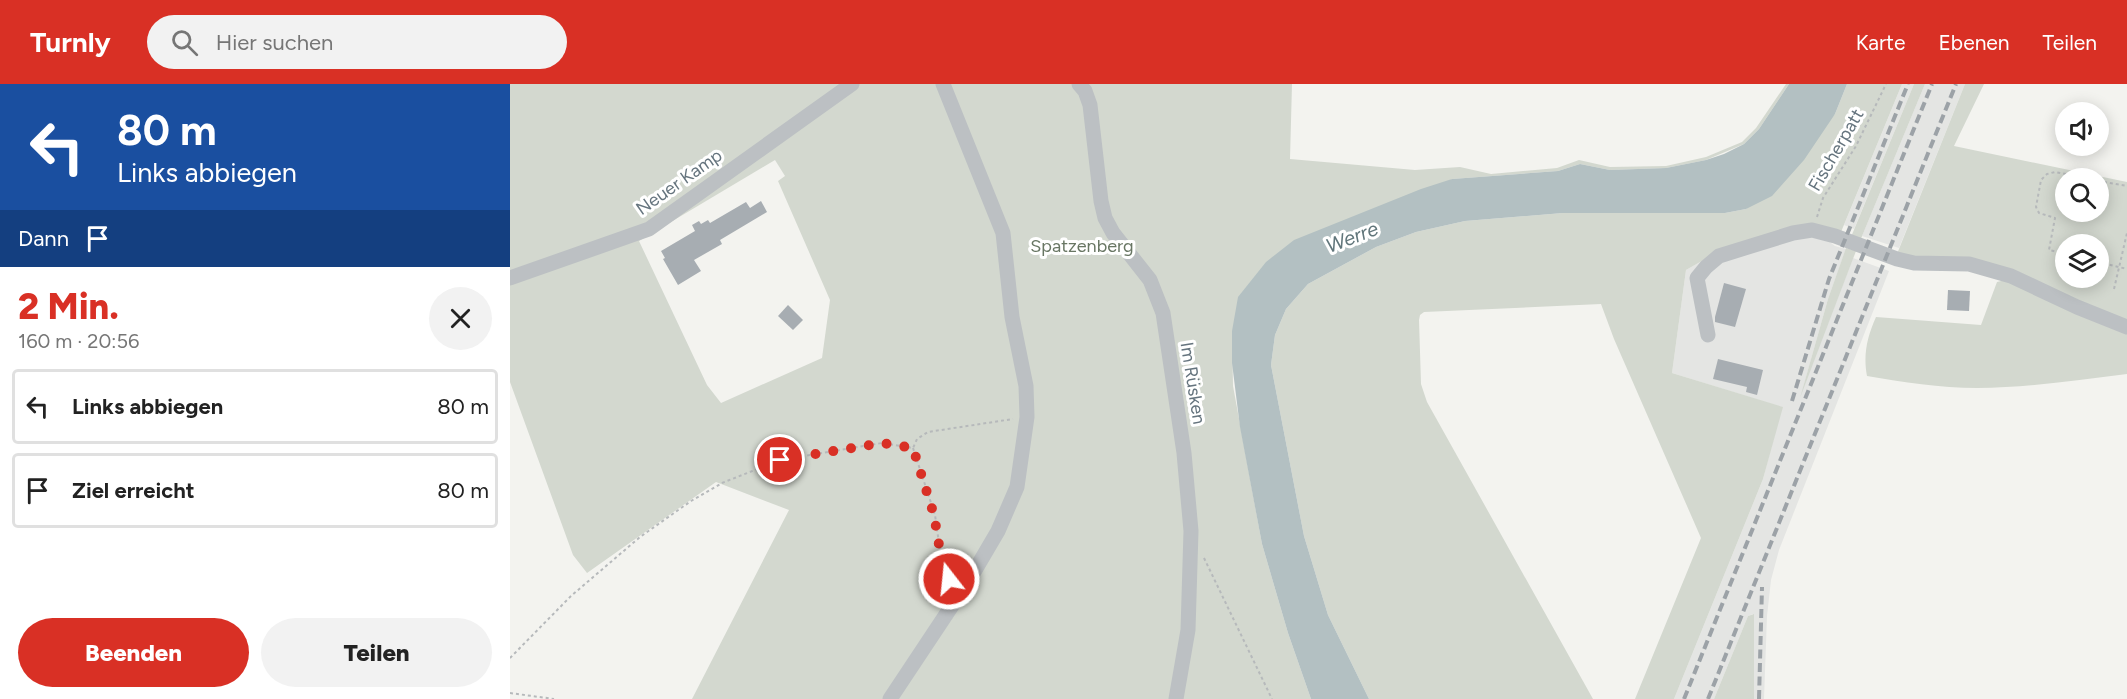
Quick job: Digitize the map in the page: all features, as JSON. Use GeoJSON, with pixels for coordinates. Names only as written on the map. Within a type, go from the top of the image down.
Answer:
{"type":"FeatureCollection","features":[{"type":"Feature","properties":{"kind":"street","name":"Neuer Kamp"},"geometry":{"type":"LineString","coordinates":[[510,278],[649,229],[852,84]]}},
{"type":"Feature","properties":{"kind":"street"},"geometry":{"type":"LineString","coordinates":[[890,699],[956,600],[998,531],[1017,487],[1027,417],[1026,386],[1012,317],[1003,232],[943,84]]}},
{"type":"Feature","properties":{"kind":"street","name":"Im Rüsken"},"geometry":{"type":"LineString","coordinates":[[1082,87],[1090,105],[1105,218],[1113,233],[1150,280],[1163,313],[1184,453],[1191,531],[1188,630],[1176,699]]}},
{"type":"Feature","properties":{"kind":"street"},"geometry":{"type":"LineString","coordinates":[[1708,335],[1697,278],[1706,267],[1719,256],[1793,233],[1812,230],[1835,236],[1897,260],[1914,263],[1969,264],[2011,276],[2077,307],[2127,327]]}},
{"type":"Feature","properties":{"kind":"path","name":"Fischerpatt"},"geometry":{"type":"LineString","coordinates":[[1812,230],[1823,198],[1856,146],[1886,84]]}},
{"type":"Feature","properties":{"kind":"path"},"geometry":{"type":"LineString","coordinates":[[2055,172],[2047,174],[2041,180],[2036,207],[2039,213],[2055,218],[2049,250],[2055,251]]}},
{"type":"Feature","properties":{"kind":"path"},"geometry":{"type":"LineString","coordinates":[[2109,183],[2127,186]]}},
{"type":"Feature","properties":{"kind":"path"},"geometry":{"type":"LineString","coordinates":[[2114,289],[2127,233]]}},
{"type":"Feature","properties":{"kind":"path"},"geometry":{"type":"LineString","coordinates":[[2109,265],[2127,270]]}},
{"type":"Feature","properties":{"kind":"path"},"geometry":{"type":"LineString","coordinates":[[956,600],[941,557],[934,515],[913,448],[917,439],[928,432],[1027,417]]}},
{"type":"Feature","properties":{"kind":"path"},"geometry":{"type":"LineString","coordinates":[[510,658],[571,596],[640,537],[691,501],[723,483],[780,460],[882,443],[913,448]]}},
{"type":"Feature","properties":{"kind":"path"},"geometry":{"type":"LineString","coordinates":[[1201,552],[1272,699]]}},
{"type":"Feature","properties":{"kind":"path"},"geometry":{"type":"LineString","coordinates":[[510,693],[554,699]]}},
{"type":"Feature","properties":{"kind":"shaded area"},"geometry":{"type":"Polygon","coordinates":[[[1902,84],[1914,84],[1854,229],[1844,225],[1902,84]]]}},
{"type":"Feature","properties":{"kind":"shaded area"},"geometry":{"type":"Polygon","coordinates":[[[1925,84],[1965,84],[1899,248],[1862,236],[1925,84]]]}},
{"type":"Feature","properties":{"kind":"shaded area"},"geometry":{"type":"Polygon","coordinates":[[[1806,224],[1835,246],[1846,249],[1828,299],[1803,388],[1853,258],[1889,271],[1779,550],[1771,580],[1767,616],[1764,699],[1754,699],[1753,614],[1748,616],[1714,699],[1674,699],[1763,479],[1782,407],[1672,373],[1686,270],[1716,253],[1806,224]]]}},
{"type":"Feature","properties":{"kind":"green space","name":"Spatzenberg"},"geometry":{"type":"Polygon","coordinates":[[[510,84],[1292,84],[1290,159],[1415,170],[1460,167],[1491,174],[1557,168],[1579,160],[1610,167],[1666,166],[1706,157],[1742,142],[1756,128],[1786,84],[1789,84],[1759,129],[1744,144],[1706,160],[1666,168],[1610,170],[1580,164],[1558,171],[1452,179],[1232,331],[1233,386],[1262,544],[1288,633],[1311,699],[692,699],[789,510],[716,482],[587,573],[573,555],[510,382],[510,84]],[[775,160],[639,241],[707,385],[721,403],[822,358],[830,300],[778,181],[785,176],[775,160]]]}},
{"type":"Feature","properties":{"kind":"green space"},"geometry":{"type":"Polygon","coordinates":[[[1847,84],[1902,84],[1841,232],[1716,253],[1686,270],[1672,373],[1783,407],[1763,479],[1674,699],[1635,699],[1701,538],[1601,304],[1424,312],[1420,315],[1419,320],[1421,384],[1427,402],[1593,699],[1369,699],[1328,615],[1304,536],[1271,365],[1275,335],[1286,309],[1308,284],[1376,247],[1416,232],[1465,221],[1563,213],[1725,213],[1746,209],[1835,114],[1847,84]]]}},
{"type":"Feature","properties":{"kind":"green space"},"geometry":{"type":"Polygon","coordinates":[[[1914,84],[1925,84],[1860,241],[1851,237],[1914,84]]]}},
{"type":"Feature","properties":{"kind":"green space"},"geometry":{"type":"Polygon","coordinates":[[[1965,84],[1984,84],[1954,146],[2060,168],[2055,168],[2055,222],[2109,222],[2109,178],[2127,182],[2127,322],[2016,274],[1897,254],[1965,84]]]}},
{"type":"Feature","properties":{"kind":"green space"},"geometry":{"type":"Polygon","coordinates":[[[1846,248],[1856,251],[1800,398],[1828,299],[1846,248]]]}},
{"type":"Feature","properties":{"kind":"green space"},"geometry":{"type":"Polygon","coordinates":[[[2013,278],[2127,330],[2127,374],[1996,388],[1935,386],[1867,376],[1865,361],[1867,346],[1876,317],[1981,325],[1997,282],[2013,278]]]}},
{"type":"Feature","properties":{"kind":"green space"},"geometry":{"type":"Polygon","coordinates":[[[1754,614],[1754,699],[1714,699],[1748,616],[1754,614]]]}},
{"type":"Feature","properties":{"kind":"water","name":"Werre"},"geometry":{"type":"Polygon","coordinates":[[[1789,84],[1847,84],[1835,114],[1804,160],[1772,196],[1746,209],[1725,213],[1563,213],[1465,221],[1416,232],[1376,247],[1308,284],[1286,309],[1275,335],[1271,365],[1304,536],[1328,615],[1369,699],[1311,699],[1288,633],[1262,544],[1240,427],[1232,363],[1232,331],[1238,297],[1266,262],[1294,240],[1421,189],[1452,179],[1558,171],[1580,164],[1610,170],[1666,168],[1724,154],[1744,144],[1759,129],[1789,84]]]}},
{"type":"Feature","properties":{"kind":"building"},"geometry":{"type":"Polygon","coordinates":[[[761,201],[767,212],[720,240],[722,244],[694,260],[701,271],[678,285],[661,251],[695,231],[692,225],[699,221],[701,224],[708,220],[710,223],[746,202],[750,208],[761,201]]]}},
{"type":"Feature","properties":{"kind":"building"},"geometry":{"type":"Polygon","coordinates":[[[1724,283],[1746,289],[1735,327],[1715,322],[1724,283]]]}},
{"type":"Feature","properties":{"kind":"building"},"geometry":{"type":"Polygon","coordinates":[[[1948,290],[1970,291],[1969,311],[1947,310],[1948,290]]]}},
{"type":"Feature","properties":{"kind":"building"},"geometry":{"type":"Polygon","coordinates":[[[788,305],[803,320],[793,330],[778,316],[788,305]]]}},
{"type":"Feature","properties":{"kind":"building"},"geometry":{"type":"Polygon","coordinates":[[[1718,359],[1763,370],[1757,395],[1746,392],[1747,387],[1713,379],[1718,359]]]}},
{"type":"Feature","properties":{"kind":"railway"},"geometry":{"type":"LineString","coordinates":[[1792,401],[1829,279],[1908,84]]}},
{"type":"Feature","properties":{"kind":"railway"},"geometry":{"type":"LineString","coordinates":[[1684,699],[1932,84]]}},
{"type":"Feature","properties":{"kind":"railway"},"geometry":{"type":"LineString","coordinates":[[1708,699],[1956,84]]}},
{"type":"Feature","properties":{"kind":"railway"},"geometry":{"type":"LineString","coordinates":[[1759,699],[1762,587]]}},
{"type":"Feature","properties":{"kind":"route"},"geometry":{"type":"LineString","coordinates":[[780,460],[882,443],[913,448],[934,515],[941,557],[949,579]]}}]}
